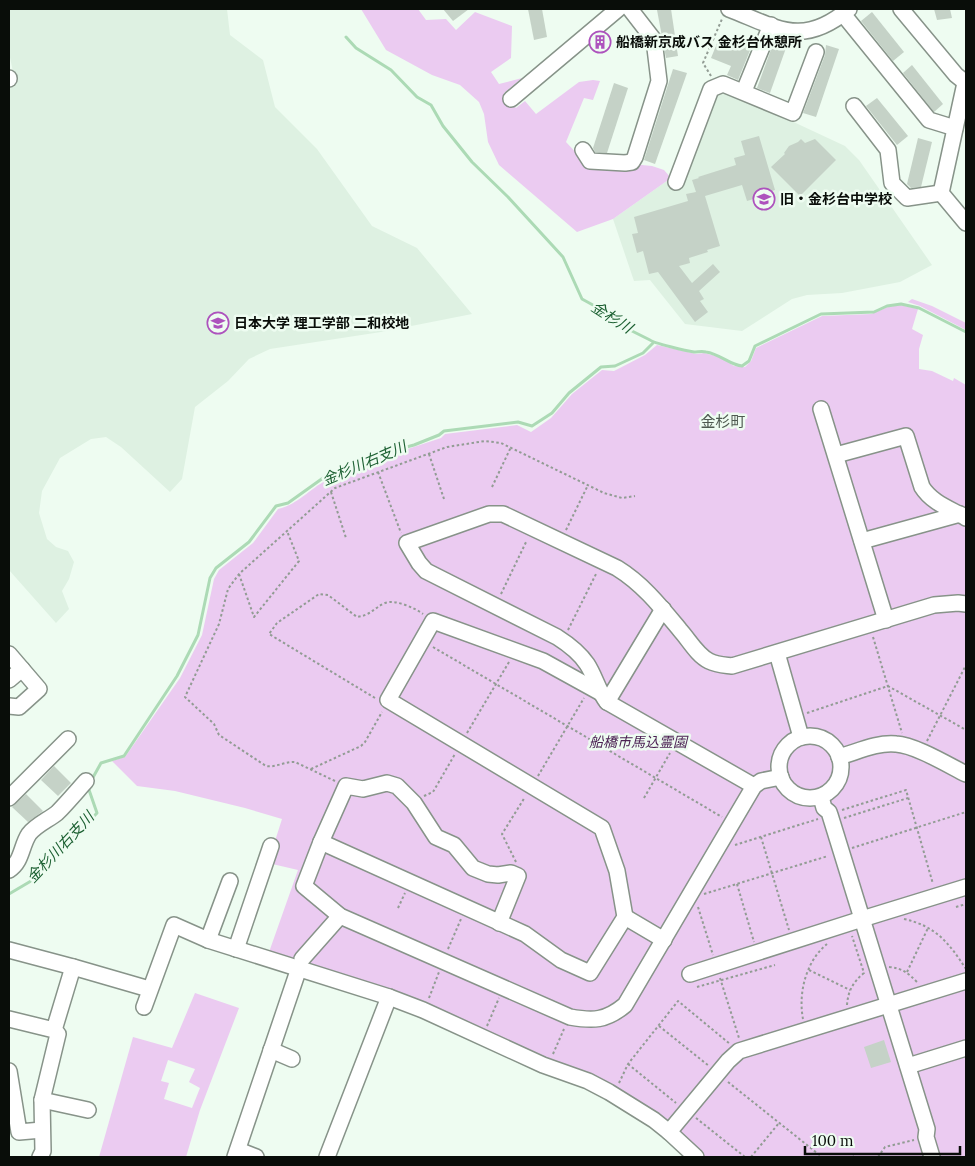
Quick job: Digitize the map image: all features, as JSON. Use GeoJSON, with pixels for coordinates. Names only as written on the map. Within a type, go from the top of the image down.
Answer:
{"type":"FeatureCollection","features":[{"type":"Feature","properties":{"kind":"street"},"geometry":{"type":"LineString","coordinates":[[511,99],[618,9]]}},
{"type":"Feature","properties":{"kind":"street"},"geometry":{"type":"LineString","coordinates":[[583,150],[590,161],[625,163],[632,162],[638,147],[660,81],[654,40],[630,9]]}},
{"type":"Feature","properties":{"kind":"street"},"geometry":{"type":"LineString","coordinates":[[901,9],[956,75],[966,83],[941,193]]}},
{"type":"Feature","properties":{"kind":"street"},"geometry":{"type":"LineString","coordinates":[[725,13],[784,30],[799,32],[812,30],[827,24],[846,11],[929,120],[955,128]]}},
{"type":"Feature","properties":{"kind":"street"},"geometry":{"type":"LineString","coordinates":[[744,91],[771,25]]}},
{"type":"Feature","properties":{"kind":"street"},"geometry":{"type":"LineString","coordinates":[[676,182],[711,89],[723,84],[744,91],[793,113],[816,52]]}},
{"type":"Feature","properties":{"kind":"street"},"geometry":{"type":"LineString","coordinates":[[854,106],[888,150],[892,183],[907,198],[941,193]]}},
{"type":"Feature","properties":{"kind":"street"},"geometry":{"type":"LineString","coordinates":[[941,193],[966,224]]}},
{"type":"Feature","properties":{"kind":"street"},"geometry":{"type":"LineString","coordinates":[[821,409],[886,620]]}},
{"type":"Feature","properties":{"kind":"street"},"geometry":{"type":"LineString","coordinates":[[836,455],[906,436],[926,494],[963,516]]}},
{"type":"Feature","properties":{"kind":"street"},"geometry":{"type":"LineString","coordinates":[[599,694],[587,664],[569,645],[557,637],[426,570],[419,563],[407,543],[489,514],[503,514],[602,561],[631,577],[663,609],[701,654],[709,661],[720,665],[732,666],[934,605],[966,604]]}},
{"type":"Feature","properties":{"kind":"street"},"geometry":{"type":"LineString","coordinates":[[862,541],[963,516]]}},
{"type":"Feature","properties":{"kind":"street"},"geometry":{"type":"LineString","coordinates":[[599,694],[663,609]]}},
{"type":"Feature","properties":{"kind":"street"},"geometry":{"type":"LineString","coordinates":[[321,842],[525,934],[561,960],[590,972],[625,917],[617,871],[602,828],[388,700],[433,621],[543,661],[676,742],[754,786]]}},
{"type":"Feature","properties":{"kind":"street"},"geometry":{"type":"LineString","coordinates":[[777,653],[801,738]]}},
{"type":"Feature","properties":{"kind":"street"},"geometry":{"type":"LineString","coordinates":[[9,654],[39,689],[19,707],[9,706]]}},
{"type":"Feature","properties":{"kind":"street"},"geometry":{"type":"LineString","coordinates":[[9,680],[22,669]]}},
{"type":"Feature","properties":{"kind":"street"},"geometry":{"type":"LineString","coordinates":[[810,736],[820,738],[835,748],[839,757],[841,766],[840,776],[836,785],[821,797],[808,798],[797,795],[787,788],[781,777],[779,765],[783,753],[790,743],[801,738],[810,736]]}},
{"type":"Feature","properties":{"kind":"street"},"geometry":{"type":"LineString","coordinates":[[9,798],[68,739]]}},
{"type":"Feature","properties":{"kind":"street"},"geometry":{"type":"LineString","coordinates":[[839,757],[880,745],[896,744],[921,752],[966,774]]}},
{"type":"Feature","properties":{"kind":"street"},"geometry":{"type":"LineString","coordinates":[[499,922],[518,876],[511,873],[488,874],[473,868],[454,844],[436,837],[414,803],[392,784],[387,783],[363,788],[346,786],[304,886],[340,916],[570,1018],[590,1020],[609,1016],[625,1005],[754,786],[761,781],[781,777]]}},
{"type":"Feature","properties":{"kind":"street"},"geometry":{"type":"LineString","coordinates":[[9,870],[15,866],[19,859],[24,842],[31,831],[58,812],[86,781]]}},
{"type":"Feature","properties":{"kind":"street"},"geometry":{"type":"LineString","coordinates":[[821,797],[824,808],[831,817],[908,1066],[927,1128],[926,1137],[932,1157]]}},
{"type":"Feature","properties":{"kind":"street"},"geometry":{"type":"LineString","coordinates":[[236,949],[270,846]]}},
{"type":"Feature","properties":{"kind":"street"},"geometry":{"type":"LineString","coordinates":[[208,940],[230,881]]}},
{"type":"Feature","properties":{"kind":"street"},"geometry":{"type":"LineString","coordinates":[[694,981],[758,952],[863,922],[966,887]]}},
{"type":"Feature","properties":{"kind":"street"},"geometry":{"type":"LineString","coordinates":[[256,1157],[236,1154],[300,964],[340,916]]}},
{"type":"Feature","properties":{"kind":"street"},"geometry":{"type":"LineString","coordinates":[[625,917],[664,940]]}},
{"type":"Feature","properties":{"kind":"street"},"geometry":{"type":"LineString","coordinates":[[144,1007],[174,925],[208,940],[236,949],[300,964],[389,997],[423,1010],[543,1065],[588,1081],[642,1112],[669,1132],[696,1157]]}},
{"type":"Feature","properties":{"kind":"street"},"geometry":{"type":"LineString","coordinates":[[9,950],[150,989]]}},
{"type":"Feature","properties":{"kind":"street"},"geometry":{"type":"LineString","coordinates":[[54,1030],[73,967]]}},
{"type":"Feature","properties":{"kind":"street"},"geometry":{"type":"LineString","coordinates":[[669,1132],[728,1061],[739,1051],[966,981]]}},
{"type":"Feature","properties":{"kind":"street"},"geometry":{"type":"LineString","coordinates":[[327,1157],[389,997]]}},
{"type":"Feature","properties":{"kind":"street"},"geometry":{"type":"LineString","coordinates":[[9,1019],[54,1030],[58,1034],[42,1100],[43,1151],[40,1157]]}},
{"type":"Feature","properties":{"kind":"street"},"geometry":{"type":"LineString","coordinates":[[908,1066],[966,1048]]}},
{"type":"Feature","properties":{"kind":"street"},"geometry":{"type":"LineString","coordinates":[[271,1050],[292,1059]]}},
{"type":"Feature","properties":{"kind":"street"},"geometry":{"type":"LineString","coordinates":[[9,1071],[19,1132],[42,1130]]}},
{"type":"Feature","properties":{"kind":"street"},"geometry":{"type":"LineString","coordinates":[[42,1100],[88,1110]]}},
{"type":"Feature","properties":{"kind":"path"},"geometry":{"type":"LineString","coordinates":[[717,86],[703,63],[725,13]]}},
{"type":"Feature","properties":{"kind":"path"},"geometry":{"type":"LineString","coordinates":[[346,786],[296,762],[272,767],[266,766],[219,735],[214,724],[185,697],[219,624],[228,589],[239,574],[330,491],[447,447],[486,442],[501,443],[613,496],[622,498],[635,496]]}},
{"type":"Feature","properties":{"kind":"path"},"geometry":{"type":"LineString","coordinates":[[492,487],[511,447]]}},
{"type":"Feature","properties":{"kind":"path"},"geometry":{"type":"LineString","coordinates":[[429,454],[444,499]]}},
{"type":"Feature","properties":{"kind":"path"},"geometry":{"type":"LineString","coordinates":[[378,472],[400,532],[407,543]]}},
{"type":"Feature","properties":{"kind":"path"},"geometry":{"type":"LineString","coordinates":[[561,541],[588,485]]}},
{"type":"Feature","properties":{"kind":"path"},"geometry":{"type":"LineString","coordinates":[[330,491],[346,538]]}},
{"type":"Feature","properties":{"kind":"path"},"geometry":{"type":"LineString","coordinates":[[497,600],[533,528]]}},
{"type":"Feature","properties":{"kind":"path"},"geometry":{"type":"LineString","coordinates":[[239,574],[254,617],[299,561],[287,531]]}},
{"type":"Feature","properties":{"kind":"path"},"geometry":{"type":"LineString","coordinates":[[566,635],[602,561]]}},
{"type":"Feature","properties":{"kind":"path"},"geometry":{"type":"LineString","coordinates":[[310,769],[361,746],[388,700],[377,699],[269,634],[277,623],[319,594],[328,595],[357,617],[369,615],[386,603],[394,602],[419,611],[433,621]]}},
{"type":"Feature","properties":{"kind":"path"},"geometry":{"type":"LineString","coordinates":[[872,635],[906,746]]}},
{"type":"Feature","properties":{"kind":"path"},"geometry":{"type":"LineString","coordinates":[[422,640],[732,823]]}},
{"type":"Feature","properties":{"kind":"path"},"geometry":{"type":"LineString","coordinates":[[414,803],[433,792],[515,651]]}},
{"type":"Feature","properties":{"kind":"path"},"geometry":{"type":"LineString","coordinates":[[921,752],[966,665]]}},
{"type":"Feature","properties":{"kind":"path"},"geometry":{"type":"LineString","coordinates":[[795,717],[888,686],[966,730]]}},
{"type":"Feature","properties":{"kind":"path"},"geometry":{"type":"LineString","coordinates":[[517,863],[502,834],[567,726],[599,694]]}},
{"type":"Feature","properties":{"kind":"path"},"geometry":{"type":"LineString","coordinates":[[644,798],[676,742]]}},
{"type":"Feature","properties":{"kind":"path"},"geometry":{"type":"LineString","coordinates":[[831,817],[906,790],[936,896]]}},
{"type":"Feature","properties":{"kind":"path"},"geometry":{"type":"LineString","coordinates":[[716,850],[831,817],[908,798]]}},
{"type":"Feature","properties":{"kind":"path"},"geometry":{"type":"LineString","coordinates":[[688,900],[966,812]]}},
{"type":"Feature","properties":{"kind":"path"},"geometry":{"type":"LineString","coordinates":[[761,837],[792,942]]}},
{"type":"Feature","properties":{"kind":"path"},"geometry":{"type":"LineString","coordinates":[[398,908],[410,882]]}},
{"type":"Feature","properties":{"kind":"path"},"geometry":{"type":"LineString","coordinates":[[737,884],[758,952]]}},
{"type":"Feature","properties":{"kind":"path"},"geometry":{"type":"LineString","coordinates":[[956,907],[966,904]]}},
{"type":"Feature","properties":{"kind":"path"},"geometry":{"type":"LineString","coordinates":[[427,1002],[454,934],[467,908]]}},
{"type":"Feature","properties":{"kind":"path"},"geometry":{"type":"LineString","coordinates":[[849,1017],[847,1005],[850,990],[864,973],[850,932],[863,922]]}},
{"type":"Feature","properties":{"kind":"path"},"geometry":{"type":"LineString","coordinates":[[907,972],[928,928]]}},
{"type":"Feature","properties":{"kind":"path"},"geometry":{"type":"LineString","coordinates":[[804,1031],[801,998],[808,969],[815,957],[828,943]]}},
{"type":"Feature","properties":{"kind":"path"},"geometry":{"type":"LineString","coordinates":[[694,981],[775,965]]}},
{"type":"Feature","properties":{"kind":"path"},"geometry":{"type":"LineString","coordinates":[[885,967],[898,968],[907,972],[925,995]]}},
{"type":"Feature","properties":{"kind":"path"},"geometry":{"type":"LineString","coordinates":[[808,969],[850,990]]}},
{"type":"Feature","properties":{"kind":"path"},"geometry":{"type":"LineString","coordinates":[[486,1028],[503,988]]}},
{"type":"Feature","properties":{"kind":"path"},"geometry":{"type":"LineString","coordinates":[[617,1086],[628,1064],[678,1001],[739,1051]]}},
{"type":"Feature","properties":{"kind":"path"},"geometry":{"type":"LineString","coordinates":[[553,1054],[570,1018]]}},
{"type":"Feature","properties":{"kind":"path"},"geometry":{"type":"LineString","coordinates":[[659,1026],[822,1157]]}},
{"type":"Feature","properties":{"kind":"path"},"geometry":{"type":"LineString","coordinates":[[751,1157],[779,1123]]}},
{"type":"Feature","properties":{"kind":"path"},"geometry":{"type":"LineString","coordinates":[[878,1157],[886,1147],[926,1137]]}},
{"type":"Feature","properties":{"kind":"shaded area","name":"日本大学 理工学部 二和校地"},"geometry":{"type":"Polygon","coordinates":[[[9,9],[227,9],[230,35],[263,60],[275,107],[317,149],[372,226],[417,248],[472,314],[381,332],[270,349],[249,359],[228,381],[195,407],[182,479],[170,492],[121,447],[106,437],[91,439],[60,458],[42,491],[39,513],[47,539],[56,547],[68,551],[74,562],[69,579],[62,591],[69,609],[56,623],[9,570],[9,83],[15,81],[9,53],[9,9]]]}},
{"type":"Feature","properties":{"kind":"shaded area","name":"旧・金杉台中学校"},"geometry":{"type":"Polygon","coordinates":[[[704,90],[725,90],[845,146],[859,160],[932,265],[900,282],[842,293],[807,295],[792,299],[742,331],[685,324],[650,280],[634,281],[613,219],[671,178],[704,90]]]}},
{"type":"Feature","properties":{"kind":"green space"},"geometry":{"type":"Polygon","coordinates":[[[361,9],[418,9],[426,20],[446,19],[456,30],[475,12],[512,26],[511,58],[491,72],[499,84],[522,78],[504,93],[516,108],[525,101],[536,114],[579,82],[600,81],[593,100],[584,98],[566,142],[582,159],[652,166],[664,170],[671,178],[613,219],[577,232],[499,165],[488,142],[484,114],[479,102],[460,85],[432,75],[386,50],[361,9]]]}},
{"type":"Feature","properties":{"kind":"green space"},"geometry":{"type":"Polygon","coordinates":[[[912,299],[932,306],[966,323],[966,330],[920,306],[908,302],[912,299]]]}},
{"type":"Feature","properties":{"kind":"green space","name":"船橋市馬込霊園"},"geometry":{"type":"Polygon","coordinates":[[[900,305],[918,309],[912,329],[923,335],[919,349],[919,369],[932,371],[953,381],[954,378],[966,385],[966,1157],[699,1157],[644,1109],[309,966],[307,961],[289,962],[268,955],[298,870],[268,863],[282,819],[175,791],[137,786],[112,761],[125,757],[180,678],[202,635],[214,579],[219,570],[253,543],[278,509],[292,504],[321,484],[355,467],[441,438],[445,434],[517,425],[531,432],[551,418],[572,394],[602,370],[614,371],[645,355],[657,345],[696,354],[704,353],[720,357],[734,366],[745,367],[751,361],[756,348],[822,316],[871,314],[888,307],[900,305]]]}},
{"type":"Feature","properties":{"kind":"green space"},"geometry":{"type":"Polygon","coordinates":[[[195,993],[239,1008],[200,1110],[186,1157],[99,1157],[133,1037],[172,1048],[195,993]],[[168,1060],[161,1081],[169,1083],[164,1099],[192,1108],[200,1088],[189,1082],[195,1069],[168,1060]]]}},
{"type":"Feature","properties":{"kind":"building"},"geometry":{"type":"Polygon","coordinates":[[[443,9],[469,9],[453,21],[443,9]]]}},
{"type":"Feature","properties":{"kind":"building"},"geometry":{"type":"Polygon","coordinates":[[[528,9],[542,9],[547,37],[534,40],[528,9]]]}},
{"type":"Feature","properties":{"kind":"building"},"geometry":{"type":"Polygon","coordinates":[[[671,9],[678,56],[666,58],[657,10],[671,9]]]}},
{"type":"Feature","properties":{"kind":"building"},"geometry":{"type":"Polygon","coordinates":[[[934,9],[950,9],[952,18],[937,20],[934,9]]]}},
{"type":"Feature","properties":{"kind":"building"},"geometry":{"type":"Polygon","coordinates":[[[872,12],[904,52],[893,61],[861,21],[872,12]]]}},
{"type":"Feature","properties":{"kind":"building"},"geometry":{"type":"Polygon","coordinates":[[[720,36],[751,48],[738,80],[727,75],[731,66],[711,58],[720,36]]]}},
{"type":"Feature","properties":{"kind":"building"},"geometry":{"type":"Polygon","coordinates":[[[773,44],[786,48],[770,93],[757,88],[773,44]]]}},
{"type":"Feature","properties":{"kind":"building"},"geometry":{"type":"Polygon","coordinates":[[[826,45],[839,49],[816,117],[803,113],[825,55],[826,45]]]}},
{"type":"Feature","properties":{"kind":"building"},"geometry":{"type":"Polygon","coordinates":[[[912,65],[943,104],[934,112],[903,73],[912,65]]]}},
{"type":"Feature","properties":{"kind":"building"},"geometry":{"type":"Polygon","coordinates":[[[673,69],[687,73],[655,164],[644,160],[673,69]]]}},
{"type":"Feature","properties":{"kind":"building"},"geometry":{"type":"Polygon","coordinates":[[[614,83],[628,88],[607,153],[595,152],[593,148],[614,83]]]}},
{"type":"Feature","properties":{"kind":"building"},"geometry":{"type":"Polygon","coordinates":[[[877,98],[908,136],[897,145],[866,106],[877,98]]]}},
{"type":"Feature","properties":{"kind":"building"},"geometry":{"type":"Polygon","coordinates":[[[759,136],[775,190],[747,201],[742,185],[705,196],[720,246],[689,258],[690,263],[679,266],[692,283],[713,264],[720,272],[699,291],[704,299],[700,301],[708,312],[695,322],[658,272],[649,274],[643,251],[637,253],[632,234],[638,233],[634,217],[688,201],[686,194],[696,192],[692,180],[736,165],[734,158],[745,155],[741,141],[759,136]]]}},
{"type":"Feature","properties":{"kind":"building"},"geometry":{"type":"Polygon","coordinates":[[[918,138],[932,142],[921,187],[911,188],[907,184],[918,138]]]}},
{"type":"Feature","properties":{"kind":"building"},"geometry":{"type":"Polygon","coordinates":[[[801,139],[805,143],[815,139],[836,160],[800,196],[771,167],[785,154],[789,146],[801,139]]]}},
{"type":"Feature","properties":{"kind":"building"},"geometry":{"type":"Polygon","coordinates":[[[54,766],[71,783],[58,796],[41,780],[54,766]]]}},
{"type":"Feature","properties":{"kind":"building"},"geometry":{"type":"Polygon","coordinates":[[[26,794],[43,811],[28,822],[12,807],[26,794]]]}},
{"type":"Feature","properties":{"kind":"building"},"geometry":{"type":"Polygon","coordinates":[[[884,1040],[891,1062],[871,1068],[864,1047],[884,1040]]]}},
{"type":"Feature","properties":{"kind":"waterway","name":"金杉川"},"geometry":{"type":"LineString","coordinates":[[346,37],[356,48],[391,70],[417,97],[431,105],[443,126],[472,162],[508,197],[563,257],[582,299],[602,310],[618,324],[652,341],[694,352],[711,353],[733,364],[742,366],[749,361],[755,346],[821,314],[874,312],[887,306],[901,304],[919,308],[966,332]]}},
{"type":"Feature","properties":{"kind":"waterway","name":"金杉川右支川"},"geometry":{"type":"LineString","coordinates":[[91,781],[101,763],[124,756],[177,676],[198,635],[210,578],[216,568],[249,542],[276,506],[288,503],[323,478],[349,466],[373,456],[414,445],[439,435],[444,431],[518,422],[532,426],[552,413],[569,393],[601,367],[615,366],[643,353],[653,343]]}},
{"type":"Feature","properties":{"kind":"waterway","name":"金杉川右支川"},"geometry":{"type":"LineString","coordinates":[[9,894],[31,881],[97,813],[88,787]]}},
{"type":"Feature","properties":{"kind":"place","name":"船橋新京成バス 金杉台休憩所"},"geometry":{"type":"Point","coordinates":[600,42]}},
{"type":"Feature","properties":{"kind":"place","name":"旧・金杉台中学校"},"geometry":{"type":"Point","coordinates":[764,199]}},
{"type":"Feature","properties":{"kind":"place","name":"日本大学 理工学部 二和校地"},"geometry":{"type":"Point","coordinates":[218,323]}},
{"type":"Feature","properties":{"kind":"district","name":"金杉町"},"geometry":{"type":"Point","coordinates":[723,421]}}]}
